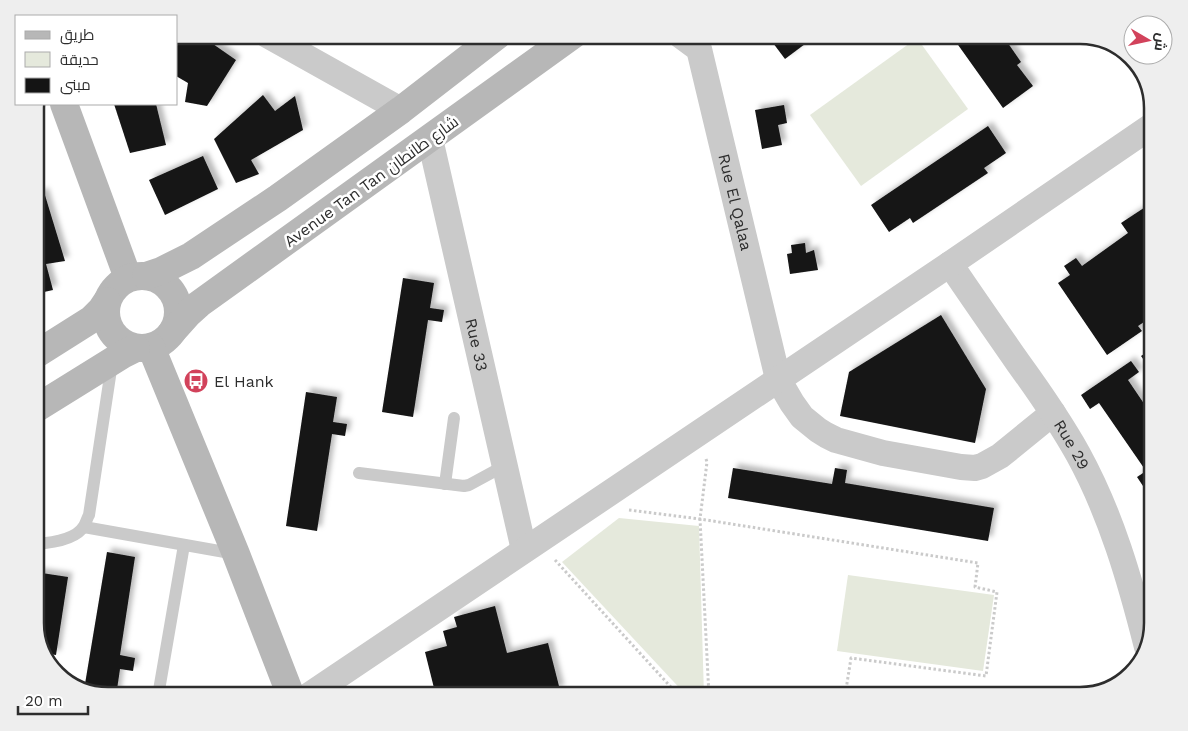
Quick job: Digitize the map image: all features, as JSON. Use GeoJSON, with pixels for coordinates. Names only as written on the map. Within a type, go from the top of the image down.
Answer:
{"type":"FeatureCollection","features":[{"type":"Feature","properties":{"kind":"main road"},"geometry":{"type":"LineString","coordinates":[[44,349],[92,319],[101,310],[112,291],[119,284],[176,264],[191,256],[278,198],[401,110],[486,44]]}},
{"type":"Feature","properties":{"kind":"main road","name":"Avenue Tan Tan شارع طانطان"},"geometry":{"type":"LineString","coordinates":[[44,403],[113,361],[153,342],[199,304],[561,44]]}},
{"type":"Feature","properties":{"kind":"main road"},"geometry":{"type":"LineString","coordinates":[[64,105],[137,277]]}},
{"type":"Feature","properties":{"kind":"main road"},"geometry":{"type":"LineString","coordinates":[[107,301],[105,313],[108,326],[114,336],[124,344],[153,342],[177,320],[178,308],[175,296],[168,286],[158,279],[137,277]]}},
{"type":"Feature","properties":{"kind":"main road"},"geometry":{"type":"LineString","coordinates":[[153,342],[288,687]]}},
{"type":"Feature","properties":{"kind":"street"},"geometry":{"type":"LineString","coordinates":[[283,44],[401,110]]}},
{"type":"Feature","properties":{"kind":"street","name":"Rue El Qalaa"},"geometry":{"type":"LineString","coordinates":[[696,44],[778,380],[802,417],[831,438],[882,453],[975,468],[1000,456],[1053,413]]}},
{"type":"Feature","properties":{"kind":"street"},"geometry":{"type":"LineString","coordinates":[[321,687],[1144,131]]}},
{"type":"Feature","properties":{"kind":"street","name":"Rue 33"},"geometry":{"type":"LineString","coordinates":[[430,139],[524,550]]}},
{"type":"Feature","properties":{"kind":"street","name":"Rue 29"},"geometry":{"type":"LineString","coordinates":[[950,264],[1053,413],[1078,454],[1100,500],[1120,551],[1143,634]]}},
{"type":"Feature","properties":{"kind":"lane"},"geometry":{"type":"LineString","coordinates":[[44,543],[72,536],[84,527],[89,515],[113,361]]}},
{"type":"Feature","properties":{"kind":"lane"},"geometry":{"type":"LineString","coordinates":[[445,484],[454,418]]}},
{"type":"Feature","properties":{"kind":"lane"},"geometry":{"type":"LineString","coordinates":[[360,473],[464,486],[504,466]]}},
{"type":"Feature","properties":{"kind":"lane"},"geometry":{"type":"LineString","coordinates":[[84,527],[236,554]]}},
{"type":"Feature","properties":{"kind":"lane"},"geometry":{"type":"LineString","coordinates":[[160,687],[184,545]]}},
{"type":"Feature","properties":{"kind":"path"},"geometry":{"type":"LineString","coordinates":[[694,436],[707,462],[700,519],[709,687]]}},
{"type":"Feature","properties":{"kind":"path"},"geometry":{"type":"LineString","coordinates":[[623,511],[630,510],[700,519],[978,563],[976,587],[997,592],[986,676],[851,658],[846,687]]}},
{"type":"Feature","properties":{"kind":"path"},"geometry":{"type":"LineString","coordinates":[[554,559],[671,687]]}},
{"type":"Feature","properties":{"kind":"green space"},"geometry":{"type":"Polygon","coordinates":[[[909,44],[921,44],[968,109],[861,186],[810,115],[909,44]]]}},
{"type":"Feature","properties":{"kind":"green space"},"geometry":{"type":"Polygon","coordinates":[[[619,518],[699,526],[704,687],[679,687],[562,562],[619,518]]]}},
{"type":"Feature","properties":{"kind":"green space"},"geometry":{"type":"Polygon","coordinates":[[[848,575],[994,595],[983,671],[837,651],[848,575]]]}},
{"type":"Feature","properties":{"kind":"building"},"geometry":{"type":"Polygon","coordinates":[[[178,44],[213,44],[236,60],[207,106],[185,102],[188,83],[178,77],[178,44]]]}},
{"type":"Feature","properties":{"kind":"building"},"geometry":{"type":"Polygon","coordinates":[[[774,44],[805,44],[785,59],[774,44]]]}},
{"type":"Feature","properties":{"kind":"building"},"geometry":{"type":"Polygon","coordinates":[[[957,44],[1009,44],[1021,62],[1017,65],[1033,86],[1003,108],[957,44]]]}},
{"type":"Feature","properties":{"kind":"building"},"geometry":{"type":"Polygon","coordinates":[[[263,95],[275,111],[295,96],[303,130],[251,160],[259,174],[236,183],[214,139],[263,95]]]}},
{"type":"Feature","properties":{"kind":"building"},"geometry":{"type":"Polygon","coordinates":[[[114,105],[156,105],[166,145],[130,153],[114,105]]]}},
{"type":"Feature","properties":{"kind":"building"},"geometry":{"type":"Polygon","coordinates":[[[784,105],[787,123],[778,125],[782,145],[762,149],[755,110],[784,105]]]}},
{"type":"Feature","properties":{"kind":"building"},"geometry":{"type":"Polygon","coordinates":[[[988,126],[1006,153],[984,168],[988,173],[913,223],[910,218],[889,232],[871,205],[988,126]]]}},
{"type":"Feature","properties":{"kind":"building"},"geometry":{"type":"Polygon","coordinates":[[[203,156],[218,189],[165,215],[149,180],[203,156]]]}},
{"type":"Feature","properties":{"kind":"building"},"geometry":{"type":"Polygon","coordinates":[[[44,192],[65,261],[46,264],[53,290],[44,292],[44,192]]]}},
{"type":"Feature","properties":{"kind":"building"},"geometry":{"type":"Polygon","coordinates":[[[1144,208],[1144,322],[1138,326],[1142,331],[1107,355],[1058,283],[1070,275],[1064,266],[1076,258],[1082,266],[1128,233],[1121,223],[1144,208]]]}},
{"type":"Feature","properties":{"kind":"building"},"geometry":{"type":"Polygon","coordinates":[[[805,243],[806,253],[814,250],[818,270],[790,274],[787,254],[792,253],[791,245],[805,243]]]}},
{"type":"Feature","properties":{"kind":"building"},"geometry":{"type":"Polygon","coordinates":[[[403,278],[434,283],[430,308],[444,310],[442,322],[428,320],[413,417],[382,412],[403,278]]]}},
{"type":"Feature","properties":{"kind":"building"},"geometry":{"type":"Polygon","coordinates":[[[941,315],[986,389],[975,443],[840,416],[849,372],[941,315]]]}},
{"type":"Feature","properties":{"kind":"building"},"geometry":{"type":"Polygon","coordinates":[[[1131,361],[1139,372],[1128,380],[1144,404],[1144,468],[1099,403],[1090,409],[1081,395],[1131,361]]]}},
{"type":"Feature","properties":{"kind":"building"},"geometry":{"type":"Polygon","coordinates":[[[306,392],[337,397],[333,422],[347,424],[345,436],[332,434],[317,531],[286,526],[306,392]]]}},
{"type":"Feature","properties":{"kind":"building"},"geometry":{"type":"Polygon","coordinates":[[[733,468],[832,484],[835,468],[847,470],[845,483],[994,508],[988,541],[728,498],[733,468]]]}},
{"type":"Feature","properties":{"kind":"building"},"geometry":{"type":"Polygon","coordinates":[[[1144,472],[1144,488],[1137,477],[1144,472]]]}},
{"type":"Feature","properties":{"kind":"building"},"geometry":{"type":"Polygon","coordinates":[[[107,552],[135,557],[120,655],[135,658],[133,671],[120,669],[117,687],[100,687],[85,683],[107,552]]]}},
{"type":"Feature","properties":{"kind":"building"},"geometry":{"type":"Polygon","coordinates":[[[44,573],[68,577],[56,655],[52,654],[50,651],[45,635],[44,573]]]}},
{"type":"Feature","properties":{"kind":"building"},"geometry":{"type":"Polygon","coordinates":[[[495,606],[507,653],[548,643],[559,687],[434,687],[425,652],[447,646],[443,631],[457,627],[454,617],[495,606]]]}},
{"type":"Feature","properties":{"kind":"place","name":"El Hank"},"geometry":{"type":"Point","coordinates":[196,381]}}]}
